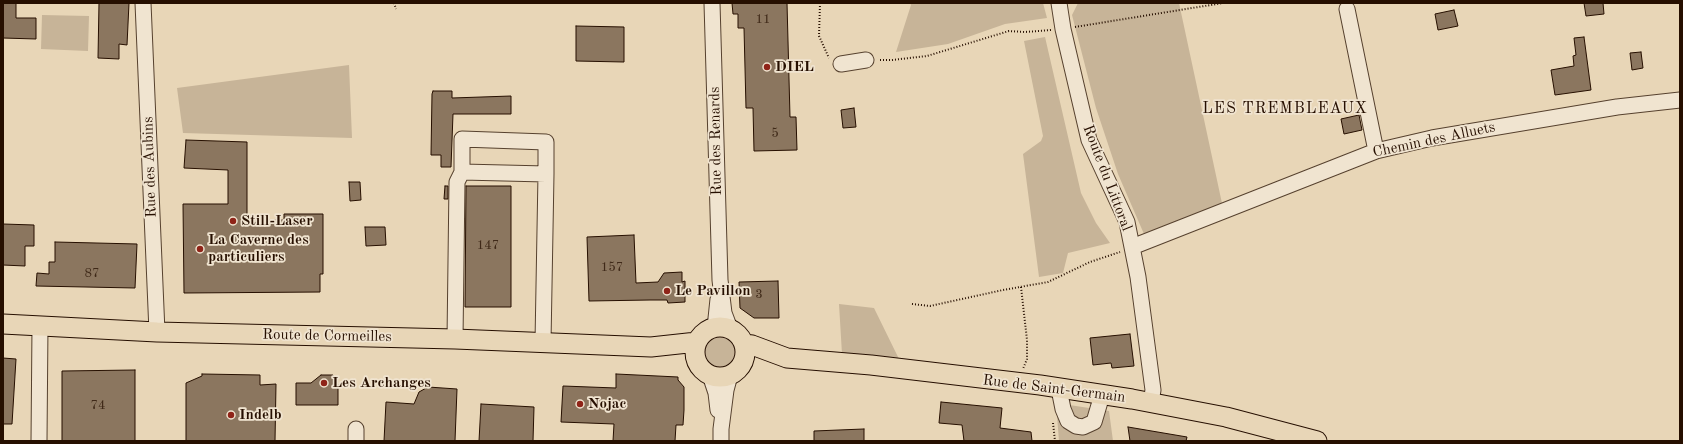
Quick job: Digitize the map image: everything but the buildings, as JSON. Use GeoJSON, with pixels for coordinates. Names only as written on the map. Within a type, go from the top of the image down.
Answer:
{"type":"FeatureCollection","features":[{"type":"Feature","properties":{"kind":"main road","name":"Route de Cormeilles"},"geometry":{"type":"LineString","coordinates":[[3,324],[157,332],[455,338],[650,347],[697,351]]}},
{"type":"Feature","properties":{"kind":"main road"},"geometry":{"type":"LineString","coordinates":[[722,328],[736,333],[744,344],[745,353],[736,369],[723,377],[710,375],[699,366],[697,351],[702,335],[722,328]]}},
{"type":"Feature","properties":{"kind":"main road","name":"Rue de Saint-Germain"},"geometry":{"type":"LineString","coordinates":[[744,344],[752,345],[787,358]]}},
{"type":"Feature","properties":{"kind":"main road","name":"Rue de Saint-Germain"},"geometry":{"type":"LineString","coordinates":[[736,369],[758,363],[787,358],[871,365],[1151,402],[1226,417],[1317,441]]}},
{"type":"Feature","properties":{"kind":"street","name":"Rue des Aubins"},"geometry":{"type":"LineString","coordinates":[[143,3],[157,332]]}},
{"type":"Feature","properties":{"kind":"street","name":"Rue des Renards"},"geometry":{"type":"LineString","coordinates":[[712,3],[720,280],[724,313],[722,328]]}},
{"type":"Feature","properties":{"kind":"street","name":"Route du Littoral"},"geometry":{"type":"LineString","coordinates":[[1059,3],[1054,28],[1089,140],[1127,222],[1126,252],[1153,390],[1151,402]]}},
{"type":"Feature","properties":{"kind":"street"},"geometry":{"type":"LineString","coordinates":[[1347,9],[1376,150]]}},
{"type":"Feature","properties":{"kind":"street"},"geometry":{"type":"LineString","coordinates":[[841,64],[866,60]]}},
{"type":"Feature","properties":{"kind":"street","name":"Chemin des Alluets"},"geometry":{"type":"LineString","coordinates":[[1126,252],[1376,150],[1432,138],[1617,107],[1680,100]]}},
{"type":"Feature","properties":{"kind":"street"},"geometry":{"type":"LineString","coordinates":[[455,338],[458,182],[462,172],[462,139],[546,142],[543,342]]}},
{"type":"Feature","properties":{"kind":"street"},"geometry":{"type":"LineString","coordinates":[[462,172],[546,174]]}},
{"type":"Feature","properties":{"kind":"street"},"geometry":{"type":"LineString","coordinates":[[39,441],[40,326]]}},
{"type":"Feature","properties":{"kind":"street"},"geometry":{"type":"LineString","coordinates":[[721,435],[726,390],[736,369]]}},
{"type":"Feature","properties":{"kind":"street"},"geometry":{"type":"LineString","coordinates":[[710,375],[716,393],[721,435]]}},
{"type":"Feature","properties":{"kind":"street"},"geometry":{"type":"LineString","coordinates":[[1059,389],[1063,409],[1068,421],[1076,426],[1083,427],[1094,422],[1102,395]]}},
{"type":"Feature","properties":{"kind":"path"},"geometry":{"type":"LineString","coordinates":[[394,3],[396,9]]}},
{"type":"Feature","properties":{"kind":"path"},"geometry":{"type":"LineString","coordinates":[[820,3],[819,36],[828,58],[841,64]]}},
{"type":"Feature","properties":{"kind":"path"},"geometry":{"type":"LineString","coordinates":[[866,60],[892,60],[927,56],[1009,31],[1025,32],[1223,3]]}},
{"type":"Feature","properties":{"kind":"path"},"geometry":{"type":"LineString","coordinates":[[912,304],[930,306],[1048,282],[1090,262],[1126,252]]}},
{"type":"Feature","properties":{"kind":"path"},"geometry":{"type":"LineString","coordinates":[[1014,383],[1023,370],[1026,359],[1027,340],[1021,287]]}},
{"type":"Feature","properties":{"kind":"shaded area"},"geometry":{"type":"Polygon","coordinates":[[[910,3],[1043,3],[1047,18],[1005,24],[948,44],[896,52],[911,5],[910,3]]]}},
{"type":"Feature","properties":{"kind":"shaded area"},"geometry":{"type":"Polygon","coordinates":[[[1078,3],[1179,3],[1223,208],[1144,234],[1118,174],[1096,108],[1072,15],[1078,3]]]}},
{"type":"Feature","properties":{"kind":"shaded area"},"geometry":{"type":"Polygon","coordinates":[[[42,15],[89,16],[88,51],[41,49],[42,15]]]}},
{"type":"Feature","properties":{"kind":"shaded area"},"geometry":{"type":"Polygon","coordinates":[[[1045,37],[1081,193],[1096,223],[1110,243],[1068,253],[1063,273],[1039,277],[1023,154],[1041,141],[1043,136],[1024,41],[1045,37]]]}},
{"type":"Feature","properties":{"kind":"shaded area"},"geometry":{"type":"Polygon","coordinates":[[[349,65],[352,138],[183,133],[177,88],[349,65]]]}},
{"type":"Feature","properties":{"kind":"shaded area"},"geometry":{"type":"Polygon","coordinates":[[[839,304],[874,308],[899,359],[842,354],[839,304]]]}},
{"type":"Feature","properties":{"kind":"shaded area"},"geometry":{"type":"Polygon","coordinates":[[[720,334],[730,337],[735,342],[738,352],[735,362],[730,367],[720,370],[710,367],[705,362],[702,352],[705,342],[710,337],[720,334]]]}},
{"type":"Feature","properties":{"kind":"shaded area"},"geometry":{"type":"Polygon","coordinates":[[[1056,403],[1109,411],[1113,441],[1059,441],[1056,403]]]}},
{"type":"Feature","properties":{"kind":"place","name":"DIEL"},"geometry":{"type":"Point","coordinates":[767,67]}},
{"type":"Feature","properties":{"kind":"place","name":"Still-Laser"},"geometry":{"type":"Point","coordinates":[233,221]}},
{"type":"Feature","properties":{"kind":"place","name":"La Caverne des particuliers"},"geometry":{"type":"Point","coordinates":[200,249]}},
{"type":"Feature","properties":{"kind":"place","name":"Le Pavillon"},"geometry":{"type":"Point","coordinates":[667,291]}},
{"type":"Feature","properties":{"kind":"place","name":"Les Archanges"},"geometry":{"type":"Point","coordinates":[324,383]}},
{"type":"Feature","properties":{"kind":"place","name":"Nojac"},"geometry":{"type":"Point","coordinates":[580,404]}},
{"type":"Feature","properties":{"kind":"place","name":"Indelb"},"geometry":{"type":"Point","coordinates":[231,415]}},
{"type":"Feature","properties":{"kind":"district","name":"LES TREMBLEAUX"},"geometry":{"type":"Point","coordinates":[1285,109]}}]}
